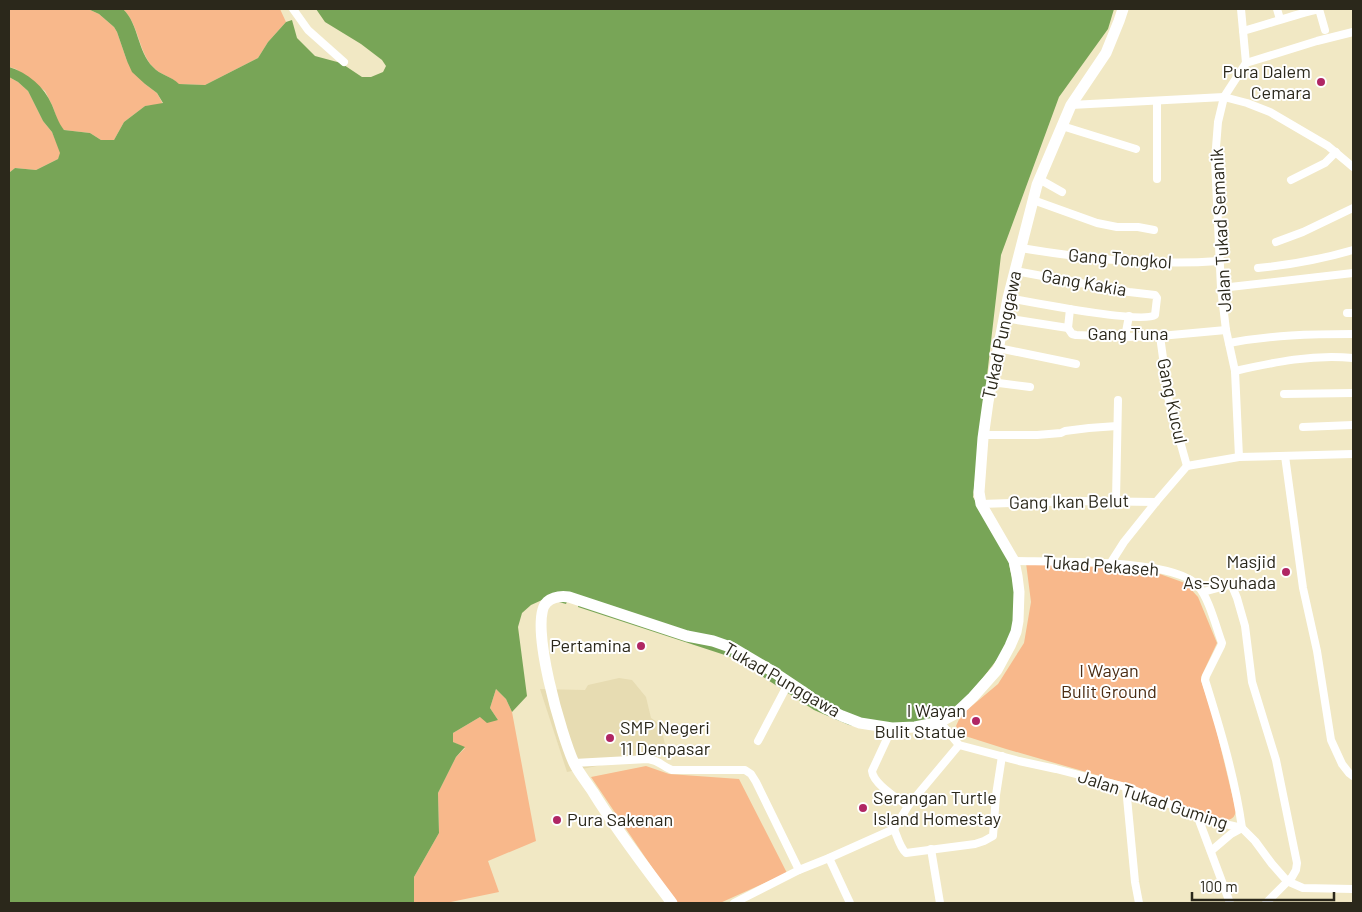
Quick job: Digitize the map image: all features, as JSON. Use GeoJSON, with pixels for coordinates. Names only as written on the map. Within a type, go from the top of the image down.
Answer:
{"type":"FeatureCollection","features":[{"type":"Feature","properties":{"kind":"street"},"geometry":{"type":"LineString","coordinates":[[293,9],[308,30],[344,62]]}},
{"type":"Feature","properties":{"kind":"street","name":"Tukad Punggawa"},"geometry":{"type":"LineString","coordinates":[[672,903],[599,803],[574,763],[553,699],[545,664],[541,618],[544,607],[553,598],[569,597],[687,636],[733,648],[790,682],[825,708],[860,723],[892,728],[915,727],[940,722],[955,714],[973,697],[997,670],[1016,632],[1018,621],[1019,592],[1014,561],[981,504],[979,496],[991,382],[1008,298],[1037,185],[1070,104],[1106,53],[1120,21],[1123,9]]}},
{"type":"Feature","properties":{"kind":"street"},"geometry":{"type":"LineString","coordinates":[[1241,9],[1246,62],[1353,32]]}},
{"type":"Feature","properties":{"kind":"street"},"geometry":{"type":"LineString","coordinates":[[1277,9],[1280,19]]}},
{"type":"Feature","properties":{"kind":"street"},"geometry":{"type":"LineString","coordinates":[[1243,31],[1319,9],[1325,30]]}},
{"type":"Feature","properties":{"kind":"street","name":"Jalan Tukad Semanik"},"geometry":{"type":"LineString","coordinates":[[1239,457],[1235,371],[1226,330],[1219,261],[1215,160],[1218,122],[1224,98],[1246,62]]}},
{"type":"Feature","properties":{"kind":"street"},"geometry":{"type":"LineString","coordinates":[[1070,104],[1224,98],[1247,103],[1270,112],[1328,146],[1353,167]]}},
{"type":"Feature","properties":{"kind":"street"},"geometry":{"type":"LineString","coordinates":[[1157,101],[1157,179]]}},
{"type":"Feature","properties":{"kind":"street"},"geometry":{"type":"LineString","coordinates":[[1062,126],[1136,149]]}},
{"type":"Feature","properties":{"kind":"street"},"geometry":{"type":"LineString","coordinates":[[1291,180],[1325,163],[1336,152]]}},
{"type":"Feature","properties":{"kind":"street"},"geometry":{"type":"LineString","coordinates":[[1039,179],[1062,192]]}},
{"type":"Feature","properties":{"kind":"street"},"geometry":{"type":"LineString","coordinates":[[1033,200],[1097,224],[1154,230]]}},
{"type":"Feature","properties":{"kind":"street"},"geometry":{"type":"LineString","coordinates":[[1276,242],[1303,232],[1353,208]]}},
{"type":"Feature","properties":{"kind":"street","name":"Gang Tongkol"},"geometry":{"type":"LineString","coordinates":[[1021,248],[1055,254],[1122,261],[1184,263],[1219,261]]}},
{"type":"Feature","properties":{"kind":"street"},"geometry":{"type":"LineString","coordinates":[[1258,268],[1329,257],[1353,250]]}},
{"type":"Feature","properties":{"kind":"street","name":"Gang Kakia"},"geometry":{"type":"LineString","coordinates":[[1015,271],[1156,296],[1154,316],[1129,316]]}},
{"type":"Feature","properties":{"kind":"street"},"geometry":{"type":"LineString","coordinates":[[1222,288],[1353,273]]}},
{"type":"Feature","properties":{"kind":"street"},"geometry":{"type":"LineString","coordinates":[[1008,298],[1070,309],[1129,316],[1125,337]]}},
{"type":"Feature","properties":{"kind":"street"},"geometry":{"type":"LineString","coordinates":[[1068,328],[1070,309]]}},
{"type":"Feature","properties":{"kind":"street","name":"Gang Tuna"},"geometry":{"type":"LineString","coordinates":[[1004,318],[1068,328],[1072,334],[1125,337],[1226,330]]}},
{"type":"Feature","properties":{"kind":"street"},"geometry":{"type":"LineString","coordinates":[[1229,343],[1254,338],[1295,334],[1353,334]]}},
{"type":"Feature","properties":{"kind":"street","name":"Gang Kucul"},"geometry":{"type":"LineString","coordinates":[[1160,336],[1169,402],[1188,466]]}},
{"type":"Feature","properties":{"kind":"street"},"geometry":{"type":"LineString","coordinates":[[998,348],[1076,364]]}},
{"type":"Feature","properties":{"kind":"street"},"geometry":{"type":"LineString","coordinates":[[1235,371],[1294,358],[1325,356],[1353,358]]}},
{"type":"Feature","properties":{"kind":"street"},"geometry":{"type":"LineString","coordinates":[[991,382],[1030,387]]}},
{"type":"Feature","properties":{"kind":"street"},"geometry":{"type":"LineString","coordinates":[[1284,394],[1353,393]]}},
{"type":"Feature","properties":{"kind":"street"},"geometry":{"type":"LineString","coordinates":[[1116,500],[1118,400]]}},
{"type":"Feature","properties":{"kind":"street"},"geometry":{"type":"LineString","coordinates":[[1303,427],[1353,425]]}},
{"type":"Feature","properties":{"kind":"street"},"geometry":{"type":"LineString","coordinates":[[984,435],[1037,435],[1117,426]]}},
{"type":"Feature","properties":{"kind":"street"},"geometry":{"type":"LineString","coordinates":[[1110,564],[1124,542],[1188,466],[1239,457],[1353,454]]}},
{"type":"Feature","properties":{"kind":"street"},"geometry":{"type":"LineString","coordinates":[[1285,456],[1303,588],[1317,651],[1331,740],[1342,764],[1353,776]]}},
{"type":"Feature","properties":{"kind":"street","name":"Gang Ikan Belut"},"geometry":{"type":"LineString","coordinates":[[981,504],[1116,500],[1156,502]]}},
{"type":"Feature","properties":{"kind":"street","name":"Tukad Pekaseh"},"geometry":{"type":"LineString","coordinates":[[1014,561],[1110,564],[1160,569],[1175,573],[1194,582],[1203,592]]}},
{"type":"Feature","properties":{"kind":"street"},"geometry":{"type":"LineString","coordinates":[[1211,852],[1242,828],[1236,791],[1220,727],[1205,680],[1222,643],[1203,592],[1229,585],[1232,586],[1237,598],[1245,626],[1252,682],[1276,760],[1297,863],[1292,877],[1266,903]]}},
{"type":"Feature","properties":{"kind":"street"},"geometry":{"type":"LineString","coordinates":[[758,741],[790,682]]}},
{"type":"Feature","properties":{"kind":"street"},"geometry":{"type":"LineString","coordinates":[[734,903],[799,870],[894,828],[908,806],[959,745],[940,722]]}},
{"type":"Feature","properties":{"kind":"street"},"geometry":{"type":"LineString","coordinates":[[892,728],[872,772],[872,776],[879,784],[908,806]]}},
{"type":"Feature","properties":{"kind":"street","name":"Jalan Tukad Guming"},"geometry":{"type":"LineString","coordinates":[[959,745],[1126,787],[1197,815],[1242,828],[1287,881]]}},
{"type":"Feature","properties":{"kind":"street"},"geometry":{"type":"LineString","coordinates":[[894,828],[904,852],[912,853],[975,844],[994,836],[996,795],[1002,756]]}},
{"type":"Feature","properties":{"kind":"street"},"geometry":{"type":"LineString","coordinates":[[574,763],[648,759],[658,761],[672,770],[745,770],[751,774],[799,870]]}},
{"type":"Feature","properties":{"kind":"street"},"geometry":{"type":"LineString","coordinates":[[1126,787],[1135,882],[1139,903]]}},
{"type":"Feature","properties":{"kind":"street"},"geometry":{"type":"LineString","coordinates":[[1197,815],[1230,903]]}},
{"type":"Feature","properties":{"kind":"street"},"geometry":{"type":"LineString","coordinates":[[931,849],[940,903]]}},
{"type":"Feature","properties":{"kind":"street"},"geometry":{"type":"LineString","coordinates":[[829,858],[850,903]]}},
{"type":"Feature","properties":{"kind":"street"},"geometry":{"type":"LineString","coordinates":[[1287,881],[1303,888],[1353,889]]}},
{"type":"Feature","properties":{"kind":"shaded area"},"geometry":{"type":"Polygon","coordinates":[[[88,9],[123,9],[132,22],[148,61],[156,70],[179,84],[205,85],[258,58],[268,42],[286,22],[292,20],[297,38],[315,56],[341,63],[362,77],[371,77],[383,72],[386,66],[382,60],[361,44],[325,22],[316,9],[1114,9],[1108,29],[1059,97],[1001,255],[973,497],[1007,554],[1015,592],[1012,640],[963,701],[921,729],[886,731],[849,725],[814,710],[734,658],[578,607],[579,603],[568,599],[566,604],[552,600],[542,600],[531,605],[522,613],[518,627],[527,696],[512,712],[506,699],[496,689],[490,708],[498,720],[487,723],[480,717],[453,733],[453,742],[465,747],[456,757],[438,793],[439,833],[414,877],[414,903],[9,903],[9,176],[10,172],[15,168],[36,170],[58,159],[60,153],[52,132],[43,121],[28,91],[9,77],[9,67],[23,73],[40,86],[49,98],[64,130],[90,133],[101,140],[114,140],[124,122],[145,106],[163,103],[157,93],[132,72],[114,27],[99,14],[88,9]]]}},
{"type":"Feature","properties":{"kind":"shaded area","name":"SMP Negeri 11 Denpasar"},"geometry":{"type":"Polygon","coordinates":[[[619,678],[632,680],[646,697],[651,718],[660,724],[667,752],[567,772],[540,689],[585,690],[588,685],[619,678]]]}},
{"type":"Feature","properties":{"kind":"green space"},"geometry":{"type":"Polygon","coordinates":[[[9,9],[88,9],[99,14],[114,27],[127,61],[145,84],[157,93],[163,104],[145,106],[124,122],[114,140],[101,140],[90,133],[64,130],[58,123],[45,91],[16,69],[9,67],[9,9]]]}},
{"type":"Feature","properties":{"kind":"green space"},"geometry":{"type":"Polygon","coordinates":[[[123,9],[280,9],[286,22],[268,42],[258,58],[205,85],[178,84],[156,70],[148,61],[132,22],[123,9]]]}},
{"type":"Feature","properties":{"kind":"green space"},"geometry":{"type":"Polygon","coordinates":[[[9,77],[28,91],[43,121],[52,132],[61,153],[58,159],[36,170],[15,168],[10,172],[9,176],[9,77]]]}},
{"type":"Feature","properties":{"kind":"green space","name":"I Wayan Bulit Ground"},"geometry":{"type":"Polygon","coordinates":[[[1026,563],[1117,568],[1157,573],[1185,583],[1198,597],[1217,643],[1201,680],[1214,720],[1236,811],[1234,817],[1227,820],[1218,819],[1128,784],[962,735],[956,726],[961,715],[998,684],[1024,643],[1031,602],[1026,563]]]}},
{"type":"Feature","properties":{"kind":"green space"},"geometry":{"type":"Polygon","coordinates":[[[496,689],[506,699],[512,712],[536,841],[488,861],[499,892],[446,903],[414,903],[414,877],[439,833],[438,793],[456,757],[465,748],[453,742],[453,733],[480,717],[498,720],[490,708],[496,689]]]}},
{"type":"Feature","properties":{"kind":"green space"},"geometry":{"type":"Polygon","coordinates":[[[646,766],[669,774],[739,779],[787,873],[720,903],[676,903],[591,777],[646,766]]]}},
{"type":"Feature","properties":{"kind":"place","name":"Pura Dalem Cemara"},"geometry":{"type":"Point","coordinates":[1321,82]}},
{"type":"Feature","properties":{"kind":"place","name":"Masjid As-Syuhada"},"geometry":{"type":"Point","coordinates":[1286,572]}},
{"type":"Feature","properties":{"kind":"place","name":"Pertamina"},"geometry":{"type":"Point","coordinates":[641,646]}},
{"type":"Feature","properties":{"kind":"place","name":"I Wayan Bulit Statue"},"geometry":{"type":"Point","coordinates":[976,721]}},
{"type":"Feature","properties":{"kind":"place","name":"SMP Negeri 11 Denpasar"},"geometry":{"type":"Point","coordinates":[610,738]}},
{"type":"Feature","properties":{"kind":"place","name":"Serangan Turtle Island Homestay"},"geometry":{"type":"Point","coordinates":[863,808]}},
{"type":"Feature","properties":{"kind":"place","name":"Pura Sakenan"},"geometry":{"type":"Point","coordinates":[557,820]}}]}
